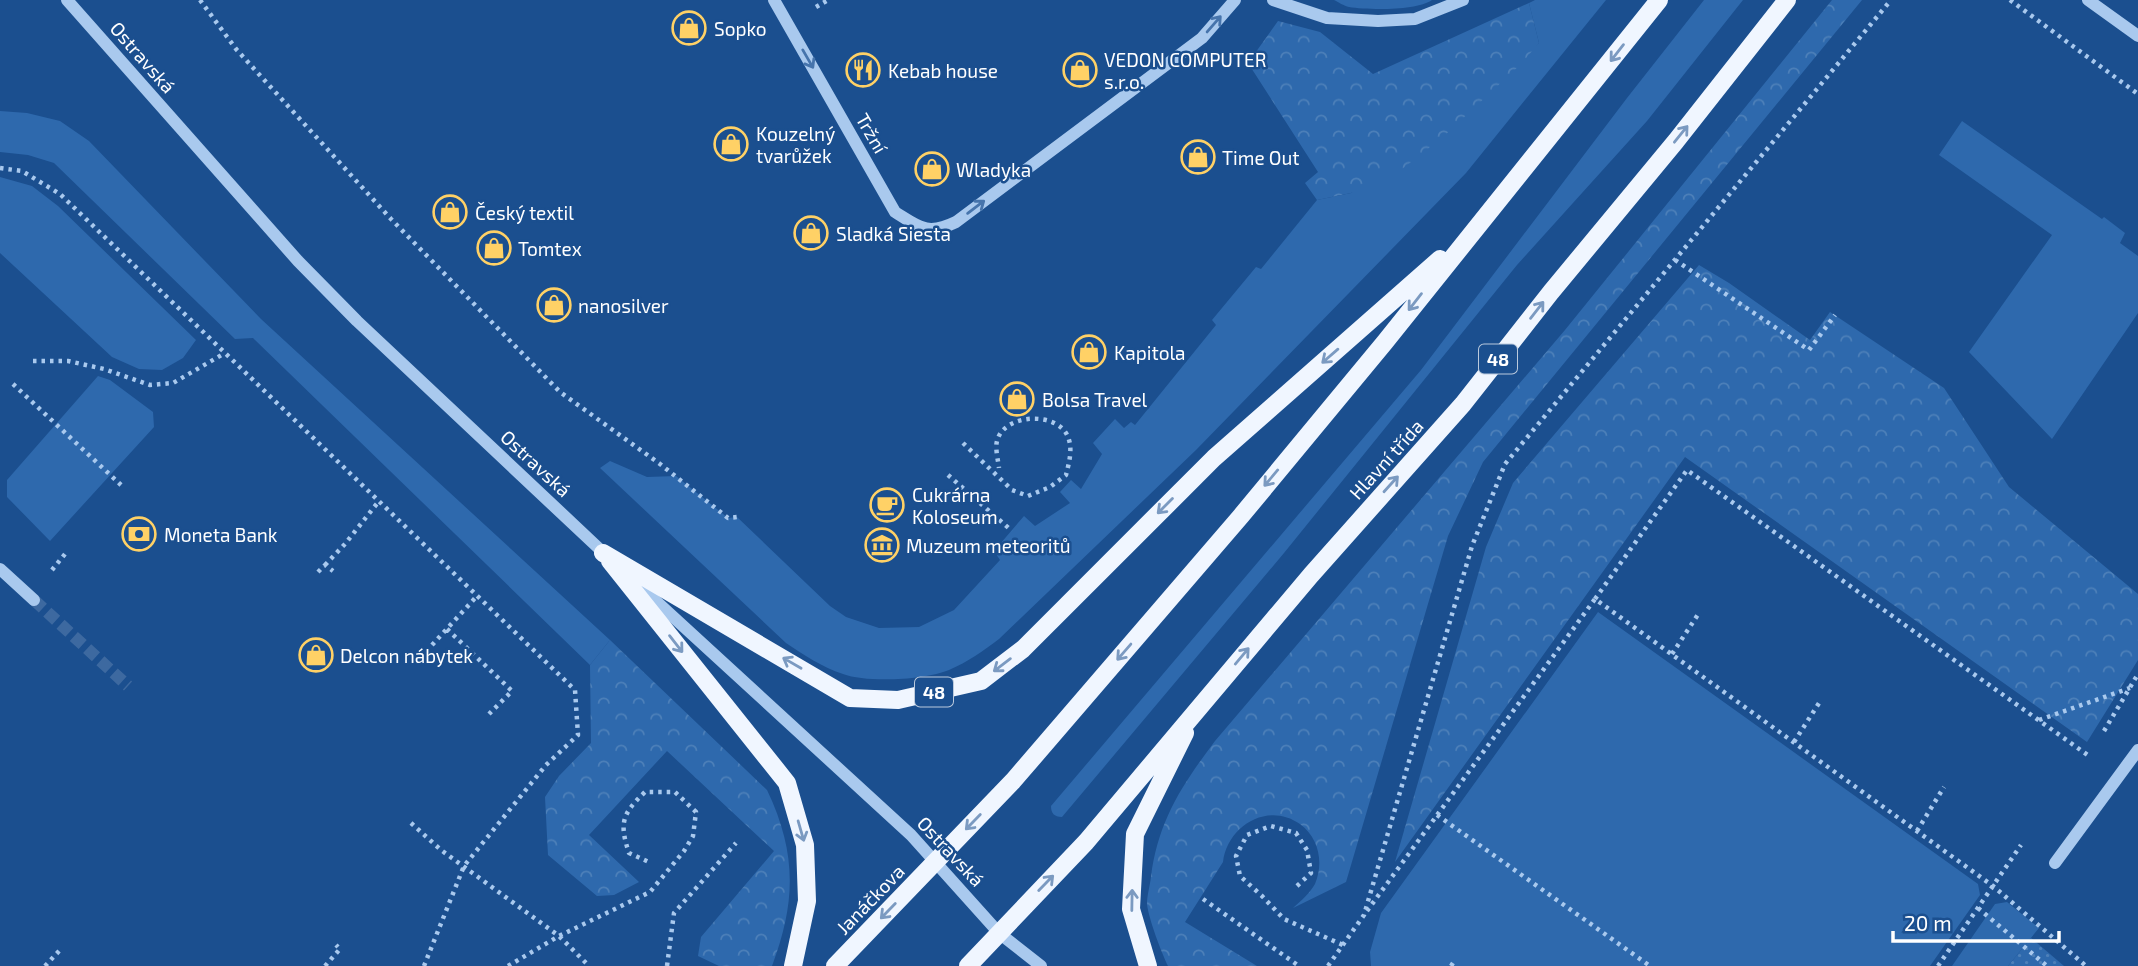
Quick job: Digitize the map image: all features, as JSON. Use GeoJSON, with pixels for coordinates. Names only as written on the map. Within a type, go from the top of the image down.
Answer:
{"type":"FeatureCollection","features":[{"type":"Feature","properties":{"kind":"main road","name":"48"},"geometry":{"type":"LineString","coordinates":[[936,862],[1013,781],[1241,516],[1385,342],[1660,0]]}},
{"type":"Feature","properties":{"kind":"main road","name":"Hlavní třída"},"geometry":{"type":"LineString","coordinates":[[999,933],[1086,842],[1311,575],[1463,404],[1787,0]]}},
{"type":"Feature","properties":{"kind":"main road","name":"48"},"geometry":{"type":"LineString","coordinates":[[603,552],[850,698],[898,700],[981,681],[1023,649],[1213,458],[1473,230]]}},
{"type":"Feature","properties":{"kind":"main road"},"geometry":{"type":"LineString","coordinates":[[603,552],[787,783],[805,845],[807,890],[793,966]]}},
{"type":"Feature","properties":{"kind":"main road","name":"48"},"geometry":{"type":"LineString","coordinates":[[1148,966],[1131,909],[1135,834],[1198,708]]}},
{"type":"Feature","properties":{"kind":"main road","name":"Janáčkova"},"geometry":{"type":"LineString","coordinates":[[835,966],[936,862]]}},
{"type":"Feature","properties":{"kind":"main road","name":"48"},"geometry":{"type":"LineString","coordinates":[[968,966],[999,933]]}},
{"type":"Feature","properties":{"kind":"street","name":"Ostravská"},"geometry":{"type":"LineString","coordinates":[[67,0],[298,261],[357,321],[911,835],[999,933],[1041,966]]}},
{"type":"Feature","properties":{"kind":"street","name":"Tržní"},"geometry":{"type":"LineString","coordinates":[[774,0],[895,212],[920,228],[940,230],[956,222],[1202,38],[1234,0]]}},
{"type":"Feature","properties":{"kind":"street"},"geometry":{"type":"LineString","coordinates":[[1273,0],[1327,18],[1378,21],[1415,19],[1463,0]]}},
{"type":"Feature","properties":{"kind":"street"},"geometry":{"type":"LineString","coordinates":[[2088,0],[2138,36]]}},
{"type":"Feature","properties":{"kind":"street"},"geometry":{"type":"LineString","coordinates":[[0,569],[34,600]]}},
{"type":"Feature","properties":{"kind":"street"},"geometry":{"type":"LineString","coordinates":[[2055,863],[2138,750]]}},
{"type":"Feature","properties":{"kind":"path"},"geometry":{"type":"LineString","coordinates":[[200,0],[236,49],[391,219],[560,391],[728,518],[737,517]]}},
{"type":"Feature","properties":{"kind":"path"},"geometry":{"type":"LineString","coordinates":[[1364,915],[1472,546],[1505,464],[1891,0]]}},
{"type":"Feature","properties":{"kind":"path"},"geometry":{"type":"LineString","coordinates":[[2010,0],[2138,94]]}},
{"type":"Feature","properties":{"kind":"path"},"geometry":{"type":"LineString","coordinates":[[0,168],[22,171],[60,194],[575,690],[578,735],[546,765],[464,866],[424,966]]}},
{"type":"Feature","properties":{"kind":"path"},"geometry":{"type":"LineString","coordinates":[[1675,260],[1809,350],[1835,315]]}},
{"type":"Feature","properties":{"kind":"path"},"geometry":{"type":"LineString","coordinates":[[33,361],[68,361],[104,369],[149,385],[173,383],[225,353]]}},
{"type":"Feature","properties":{"kind":"path"},"geometry":{"type":"LineString","coordinates":[[13,384],[121,485]]}},
{"type":"Feature","properties":{"kind":"path"},"geometry":{"type":"LineString","coordinates":[[963,443],[1012,490],[1028,496],[1050,487],[1066,475],[1071,454],[1068,435],[1055,422],[1027,417],[1004,428],[996,442],[999,468]]}},
{"type":"Feature","properties":{"kind":"path"},"geometry":{"type":"LineString","coordinates":[[1328,966],[1687,470],[2089,756]]}},
{"type":"Feature","properties":{"kind":"path"},"geometry":{"type":"LineString","coordinates":[[948,475],[1012,531]]}},
{"type":"Feature","properties":{"kind":"path"},"geometry":{"type":"LineString","coordinates":[[318,572],[345,544],[379,501]]}},
{"type":"Feature","properties":{"kind":"path"},"geometry":{"type":"LineString","coordinates":[[326,565],[333,571]]}},
{"type":"Feature","properties":{"kind":"path"},"geometry":{"type":"LineString","coordinates":[[432,645],[477,596]]}},
{"type":"Feature","properties":{"kind":"path"},"geometry":{"type":"LineString","coordinates":[[1595,599],[1993,886],[2085,966]]}},
{"type":"Feature","properties":{"kind":"path"},"geometry":{"type":"LineString","coordinates":[[1672,654],[1699,613]]}},
{"type":"Feature","properties":{"kind":"path"},"geometry":{"type":"LineString","coordinates":[[447,629],[512,691],[489,713]]}},
{"type":"Feature","properties":{"kind":"path"},"geometry":{"type":"LineString","coordinates":[[2039,720],[2130,688]]}},
{"type":"Feature","properties":{"kind":"path"},"geometry":{"type":"LineString","coordinates":[[1794,742],[1821,700]]}},
{"type":"Feature","properties":{"kind":"path"},"geometry":{"type":"LineString","coordinates":[[1917,831],[1944,787]]}},
{"type":"Feature","properties":{"kind":"path"},"geometry":{"type":"LineString","coordinates":[[512,965],[559,936],[650,892],[693,836],[696,812],[675,792],[645,792],[629,807],[622,832],[629,853],[649,862]]}},
{"type":"Feature","properties":{"kind":"path"},"geometry":{"type":"LineString","coordinates":[[1437,815],[1650,966]]}},
{"type":"Feature","properties":{"kind":"path"},"geometry":{"type":"LineString","coordinates":[[411,823],[441,850],[559,936],[589,966]]}},
{"type":"Feature","properties":{"kind":"path"},"geometry":{"type":"LineString","coordinates":[[1297,886],[1311,873],[1307,850],[1296,833],[1270,826],[1247,835],[1236,856],[1240,876],[1284,919],[1343,945]]}},
{"type":"Feature","properties":{"kind":"path"},"geometry":{"type":"LineString","coordinates":[[667,966],[674,913],[736,843]]}},
{"type":"Feature","properties":{"kind":"path"},"geometry":{"type":"LineString","coordinates":[[1203,899],[1298,966]]}},
{"type":"Feature","properties":{"kind":"path"},"geometry":{"type":"LineString","coordinates":[[1979,908],[2047,966]]}},
{"type":"Feature","properties":{"kind":"path"},"geometry":{"type":"LineString","coordinates":[[326,966],[340,950],[336,945]]}},
{"type":"Feature","properties":{"kind":"path"},"geometry":{"type":"LineString","coordinates":[[45,966],[61,950]]}},
{"type":"Feature","properties":{"kind":"green space"},"geometry":{"type":"Polygon","coordinates":[[[1334,0],[1432,0],[1404,8],[1380,9],[1349,7],[1334,0]]]}},
{"type":"Feature","properties":{"kind":"green space"},"geometry":{"type":"Polygon","coordinates":[[[1535,0],[1606,0],[1466,173],[1196,450],[999,639],[956,667],[926,676],[866,679],[843,674],[813,660],[786,643],[600,468],[610,461],[647,477],[676,476],[728,518],[737,517],[830,606],[846,617],[879,628],[919,627],[954,610],[1000,560],[994,551],[1024,516],[1035,526],[1070,503],[1060,492],[1071,480],[1081,489],[1102,454],[1093,443],[1115,419],[1124,428],[1131,422],[1135,425],[1216,325],[1212,320],[1256,267],[1261,269],[1317,200],[1351,193],[1539,43],[1529,3],[1535,0]]]}},
{"type":"Feature","properties":{"kind":"green space"},"geometry":{"type":"Polygon","coordinates":[[[1704,0],[1743,0],[1647,121],[1517,265],[1284,553],[1062,817],[1052,813],[1051,806],[1421,370],[1704,0]]]}},
{"type":"Feature","properties":{"kind":"green space"},"geometry":{"type":"Polygon","coordinates":[[[1832,0],[1862,0],[1483,462],[1448,536],[1346,882],[1293,908],[1308,894],[1318,876],[1318,851],[1312,836],[1300,824],[1288,818],[1275,815],[1251,821],[1232,838],[1223,862],[1185,922],[1257,966],[1168,966],[1150,918],[1147,898],[1159,838],[1173,805],[1192,773],[1215,741],[1565,330],[1832,0]]]}},
{"type":"Feature","properties":{"kind":"green space"},"geometry":{"type":"Polygon","coordinates":[[[1529,3],[1539,43],[1521,64],[1444,136],[1401,170],[1351,193],[1317,200],[1305,183],[1318,172],[1248,63],[1278,21],[1320,32],[1373,74],[1529,3]]]}},
{"type":"Feature","properties":{"kind":"green space"},"geometry":{"type":"Polygon","coordinates":[[[0,111],[27,113],[60,121],[89,141],[261,319],[610,640],[590,665],[253,338],[235,339],[54,163],[28,155],[0,152],[0,111]]]}},
{"type":"Feature","properties":{"kind":"green space"},"geometry":{"type":"Polygon","coordinates":[[[1962,121],[2125,233],[2120,243],[2138,256],[2138,313],[2052,439],[1969,352],[2052,235],[1939,155],[1962,121]]]}},
{"type":"Feature","properties":{"kind":"green space"},"geometry":{"type":"Polygon","coordinates":[[[0,177],[32,186],[58,206],[196,340],[183,358],[162,370],[139,369],[112,357],[0,253],[0,177]]]}},
{"type":"Feature","properties":{"kind":"green space"},"geometry":{"type":"Polygon","coordinates":[[[1699,265],[1810,340],[1830,312],[1944,388],[2009,487],[2138,594],[2138,660],[2087,742],[1685,457],[1395,862],[1486,547],[1513,483],[1699,265]]]}},
{"type":"Feature","properties":{"kind":"green space"},"geometry":{"type":"Polygon","coordinates":[[[98,376],[110,380],[153,412],[154,427],[50,541],[7,497],[7,480],[98,376]]]}},
{"type":"Feature","properties":{"kind":"green space"},"geometry":{"type":"Polygon","coordinates":[[[1598,612],[1978,884],[1980,895],[1930,966],[1371,966],[1370,952],[1381,913],[1598,612]]]}},
{"type":"Feature","properties":{"kind":"green space"},"geometry":{"type":"Polygon","coordinates":[[[610,640],[767,790],[784,835],[790,878],[786,920],[772,966],[719,966],[698,956],[701,937],[774,851],[667,751],[589,835],[639,882],[614,895],[597,896],[548,855],[545,797],[559,776],[591,743],[590,665],[610,640]]]}},
{"type":"Feature","properties":{"kind":"green space"},"geometry":{"type":"Polygon","coordinates":[[[2007,902],[2039,928],[2008,966],[1952,966],[1995,904],[2007,902]]]}},
{"type":"Feature","properties":{"kind":"green space"},"geometry":{"type":"Polygon","coordinates":[[[2031,938],[2064,966],[2008,966],[2031,938]]]}},
{"type":"Feature","properties":{"kind":"tunnel"},"geometry":{"type":"LineString","coordinates":[[34,600],[128,686]]}},
{"type":"Feature","properties":{"kind":"place","name":"Sopko"},"geometry":{"type":"Point","coordinates":[689,28]}},
{"type":"Feature","properties":{"kind":"place","name":"Kebab house"},"geometry":{"type":"Point","coordinates":[863,70]}},
{"type":"Feature","properties":{"kind":"place","name":"VEDON COMPUTER s.r.o."},"geometry":{"type":"Point","coordinates":[1080,70]}},
{"type":"Feature","properties":{"kind":"place","name":"Kouzelný tvarůžek"},"geometry":{"type":"Point","coordinates":[731,144]}},
{"type":"Feature","properties":{"kind":"place","name":"Time Out"},"geometry":{"type":"Point","coordinates":[1198,157]}},
{"type":"Feature","properties":{"kind":"place","name":"Wladyka"},"geometry":{"type":"Point","coordinates":[932,169]}},
{"type":"Feature","properties":{"kind":"place","name":"Český textil"},"geometry":{"type":"Point","coordinates":[450,212]}},
{"type":"Feature","properties":{"kind":"place","name":"Sladká Siesta"},"geometry":{"type":"Point","coordinates":[811,233]}},
{"type":"Feature","properties":{"kind":"place","name":"Tomtex"},"geometry":{"type":"Point","coordinates":[494,248]}},
{"type":"Feature","properties":{"kind":"place","name":"nanosilver"},"geometry":{"type":"Point","coordinates":[554,305]}},
{"type":"Feature","properties":{"kind":"place","name":"Kapitola"},"geometry":{"type":"Point","coordinates":[1089,352]}},
{"type":"Feature","properties":{"kind":"place","name":"Bolsa Travel"},"geometry":{"type":"Point","coordinates":[1017,399]}},
{"type":"Feature","properties":{"kind":"place","name":"Cukrárna Koloseum"},"geometry":{"type":"Point","coordinates":[887,505]}},
{"type":"Feature","properties":{"kind":"place","name":"Moneta Bank"},"geometry":{"type":"Point","coordinates":[139,534]}},
{"type":"Feature","properties":{"kind":"place","name":"Muzeum meteoritů"},"geometry":{"type":"Point","coordinates":[882,545]}},
{"type":"Feature","properties":{"kind":"place","name":"Delcon nábytek"},"geometry":{"type":"Point","coordinates":[316,655]}}]}
